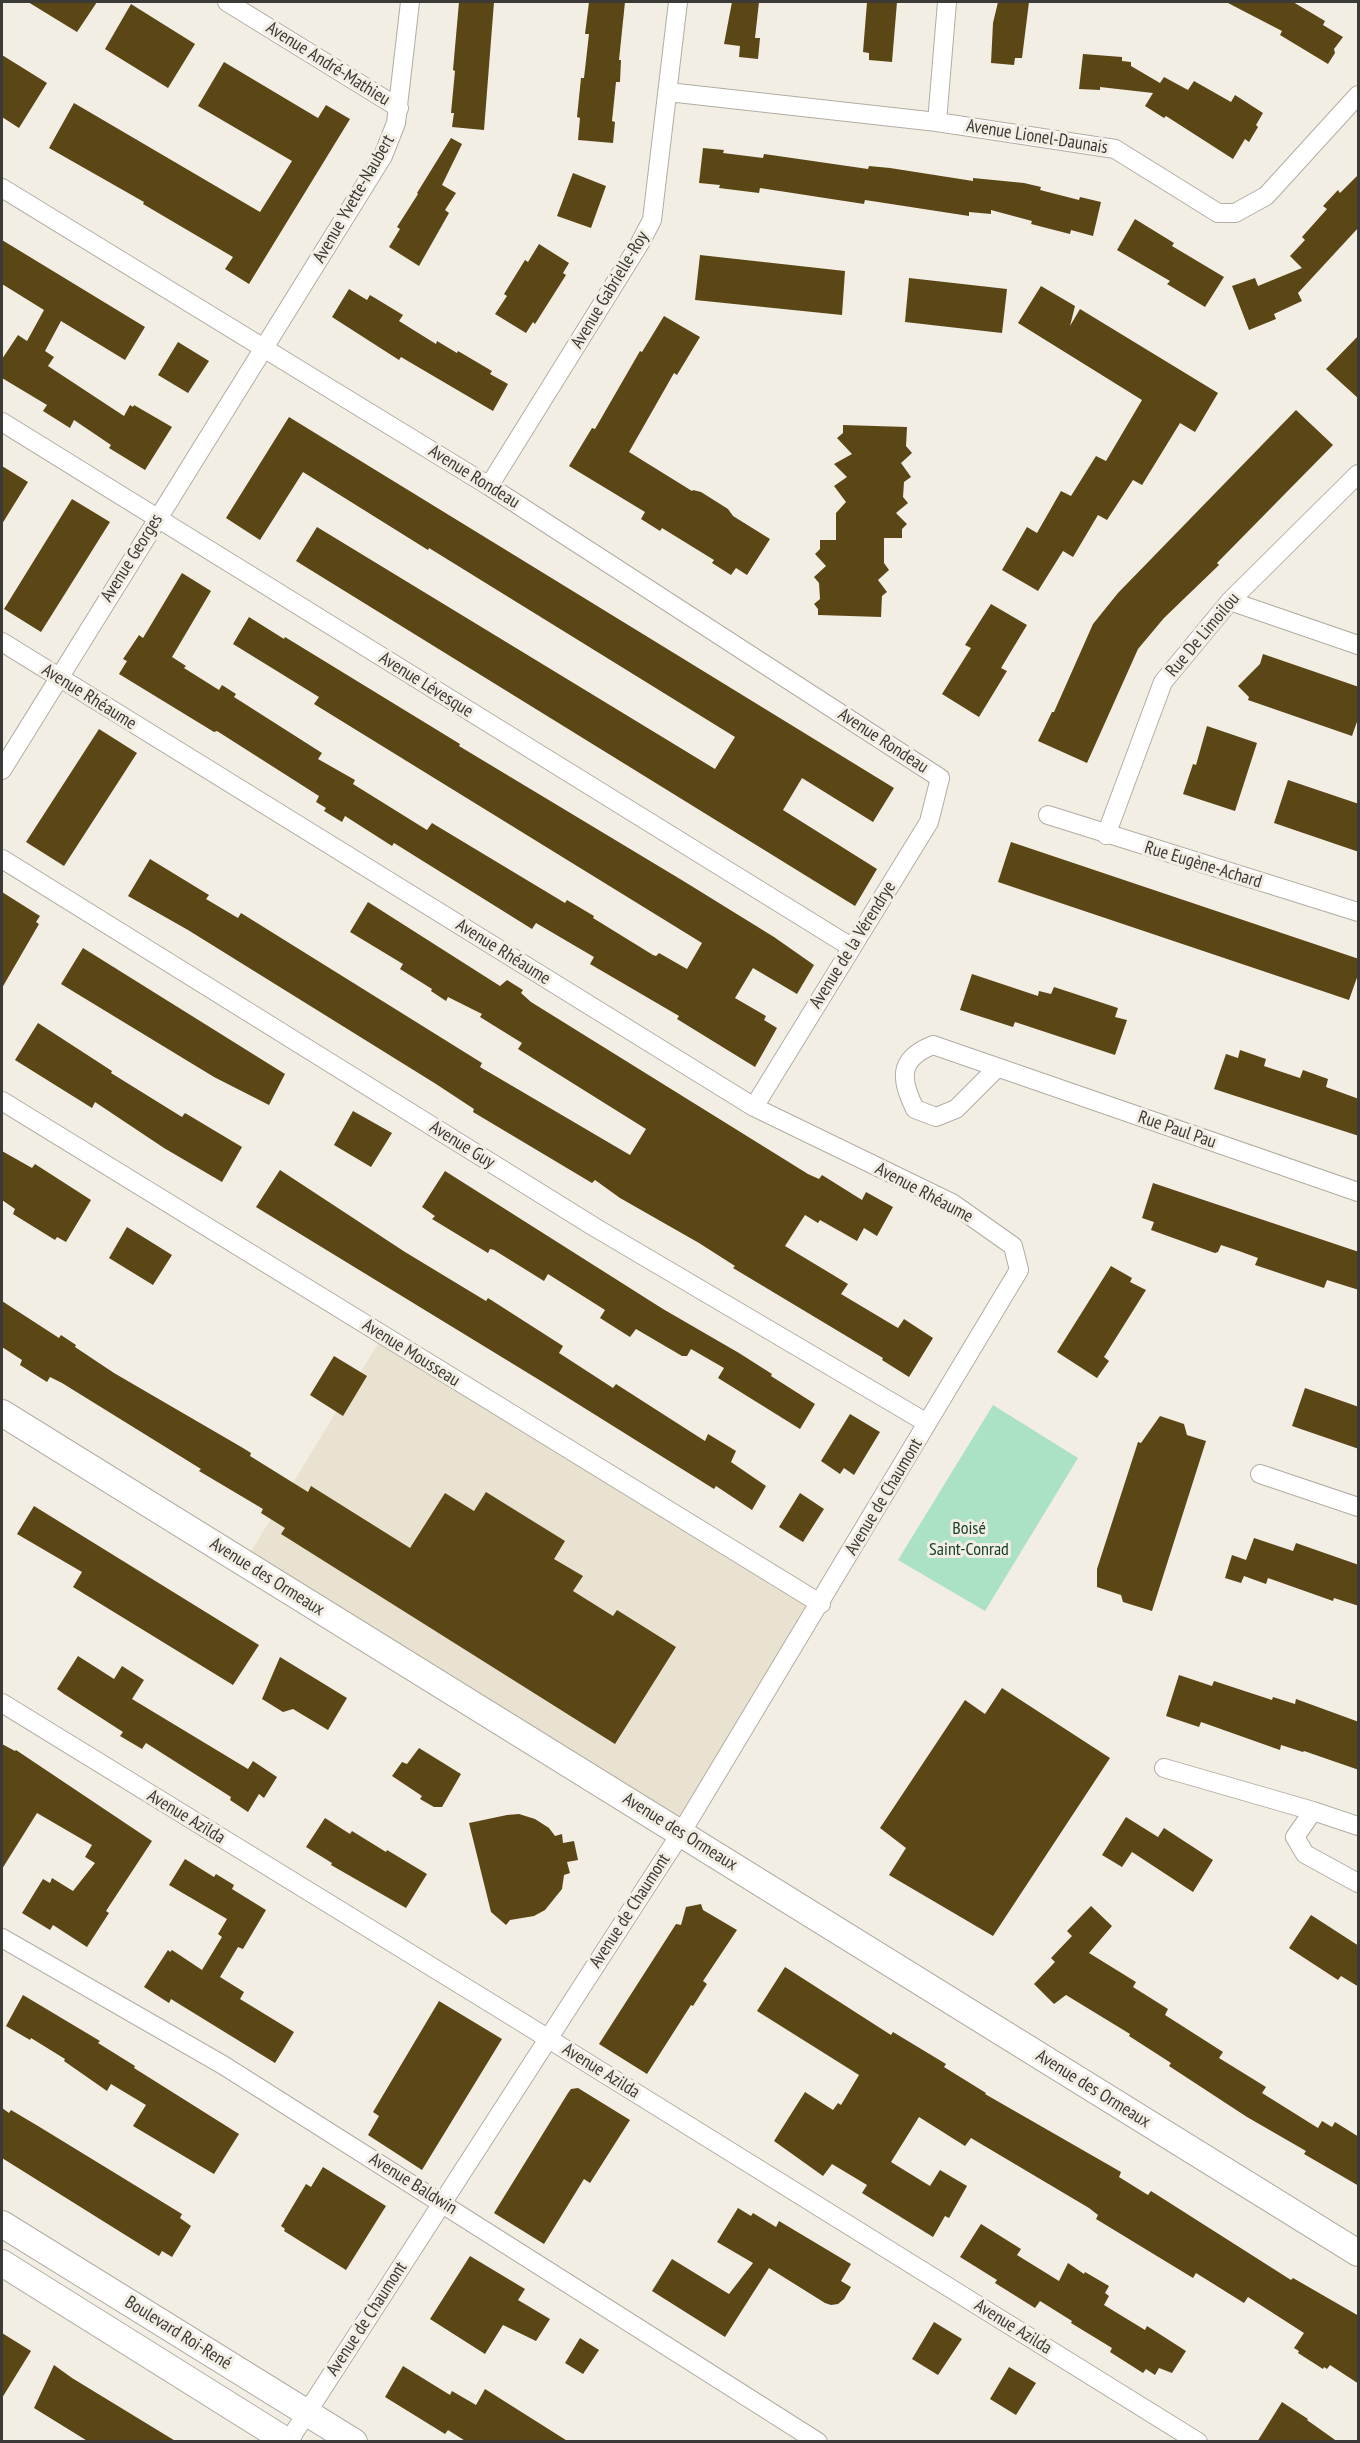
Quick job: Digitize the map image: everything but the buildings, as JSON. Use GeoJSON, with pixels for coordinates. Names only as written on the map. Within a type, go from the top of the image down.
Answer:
{"type":"FeatureCollection","features":[{"type":"Feature","properties":{"kind":"street","name":"Avenue André-Mathieu"},"geometry":{"type":"LineString","coordinates":[[227,2],[399,108]]}},
{"type":"Feature","properties":{"kind":"street","name":"Avenue Yvette-Naubert"},"geometry":{"type":"LineString","coordinates":[[265,349],[383,156],[396,123],[399,108],[410,2]]}},
{"type":"Feature","properties":{"kind":"street","name":"Avenue Gabrielle-Roy"},"geometry":{"type":"LineString","coordinates":[[489,486],[648,230],[655,209],[678,2]]}},
{"type":"Feature","properties":{"kind":"street"},"geometry":{"type":"LineString","coordinates":[[937,122],[947,2]]}},
{"type":"Feature","properties":{"kind":"street","name":"Avenue Lionel-Daunais"},"geometry":{"type":"LineString","coordinates":[[668,92],[937,122],[1115,149],[1218,213],[1235,213],[1266,196],[1359,95]]}},
{"type":"Feature","properties":{"kind":"street","name":"Avenue Rondeau"},"geometry":{"type":"LineString","coordinates":[[2,188],[489,486],[940,778]]}},
{"type":"Feature","properties":{"kind":"street","name":"Avenue Georges"},"geometry":{"type":"LineString","coordinates":[[2,770],[156,518],[265,349]]}},
{"type":"Feature","properties":{"kind":"street","name":"Avenue Lévesque"},"geometry":{"type":"LineString","coordinates":[[2,422],[851,946]]}},
{"type":"Feature","properties":{"kind":"street","name":"Rue De Limoilou"},"geometry":{"type":"LineString","coordinates":[[1106,835],[1163,682],[1230,601],[1359,474]]}},
{"type":"Feature","properties":{"kind":"street"},"geometry":{"type":"LineString","coordinates":[[1230,601],[1359,645]]}},
{"type":"Feature","properties":{"kind":"street","name":"Avenue Rhéaume"},"geometry":{"type":"LineString","coordinates":[[2,642],[754,1107],[952,1203],[1013,1246]]}},
{"type":"Feature","properties":{"kind":"street","name":"Avenue de la Vérendrye"},"geometry":{"type":"LineString","coordinates":[[754,1107],[929,822],[940,778]]}},
{"type":"Feature","properties":{"kind":"street","name":"Rue Eugène-Achard"},"geometry":{"type":"LineString","coordinates":[[1048,815],[1106,835],[1359,912]]}},
{"type":"Feature","properties":{"kind":"street","name":"Avenue Guy"},"geometry":{"type":"LineString","coordinates":[[2,859],[586,1222],[927,1424]]}},
{"type":"Feature","properties":{"kind":"street","name":"Rue Paul Pau"},"geometry":{"type":"LineString","coordinates":[[996,1069],[956,1109],[936,1117],[915,1109],[905,1089],[904,1069],[917,1051],[933,1045],[996,1069],[1359,1192]]}},
{"type":"Feature","properties":{"kind":"street","name":"Avenue Mousseau"},"geometry":{"type":"LineString","coordinates":[[2,1101],[820,1604]]}},
{"type":"Feature","properties":{"kind":"street","name":"Avenue de Chaumont"},"geometry":{"type":"LineString","coordinates":[[288,2442],[681,1833],[820,1604],[1019,1270],[1013,1246]]}},
{"type":"Feature","properties":{"kind":"street","name":"Avenue des Ormeaux"},"geometry":{"type":"LineString","coordinates":[[2,1413],[1359,2253]]}},
{"type":"Feature","properties":{"kind":"street"},"geometry":{"type":"LineString","coordinates":[[1260,1474],[1359,1507]]}},
{"type":"Feature","properties":{"kind":"street","name":"Avenue Azilda"},"geometry":{"type":"LineString","coordinates":[[2,1703],[548,2038],[1198,2442]]}},
{"type":"Feature","properties":{"kind":"street"},"geometry":{"type":"LineString","coordinates":[[1164,1768],[1359,1826]]}},
{"type":"Feature","properties":{"kind":"street"},"geometry":{"type":"LineString","coordinates":[[1313,1811],[1295,1837],[1305,1854],[1359,1884]]}},
{"type":"Feature","properties":{"kind":"street","name":"Avenue Baldwin"},"geometry":{"type":"LineString","coordinates":[[2,1938],[223,2065],[818,2442]]}},
{"type":"Feature","properties":{"kind":"street","name":"Boulevard Roi-René"},"geometry":{"type":"LineString","coordinates":[[2,2224],[354,2442]]}},
{"type":"Feature","properties":{"kind":"street","name":"Boulevard Roi-René"},"geometry":{"type":"LineString","coordinates":[[2,2263],[288,2442]]}},
{"type":"Feature","properties":{"kind":"shaded area"},"geometry":{"type":"Polygon","coordinates":[[[382,1337],[819,1609],[682,1823],[245,1561],[382,1337]]]}},
{"type":"Feature","properties":{"kind":"green space","name":"Boisé Saint-Conrad"},"geometry":{"type":"Polygon","coordinates":[[[993,1405],[1078,1458],[985,1611],[898,1560],[993,1405]]]}}]}
